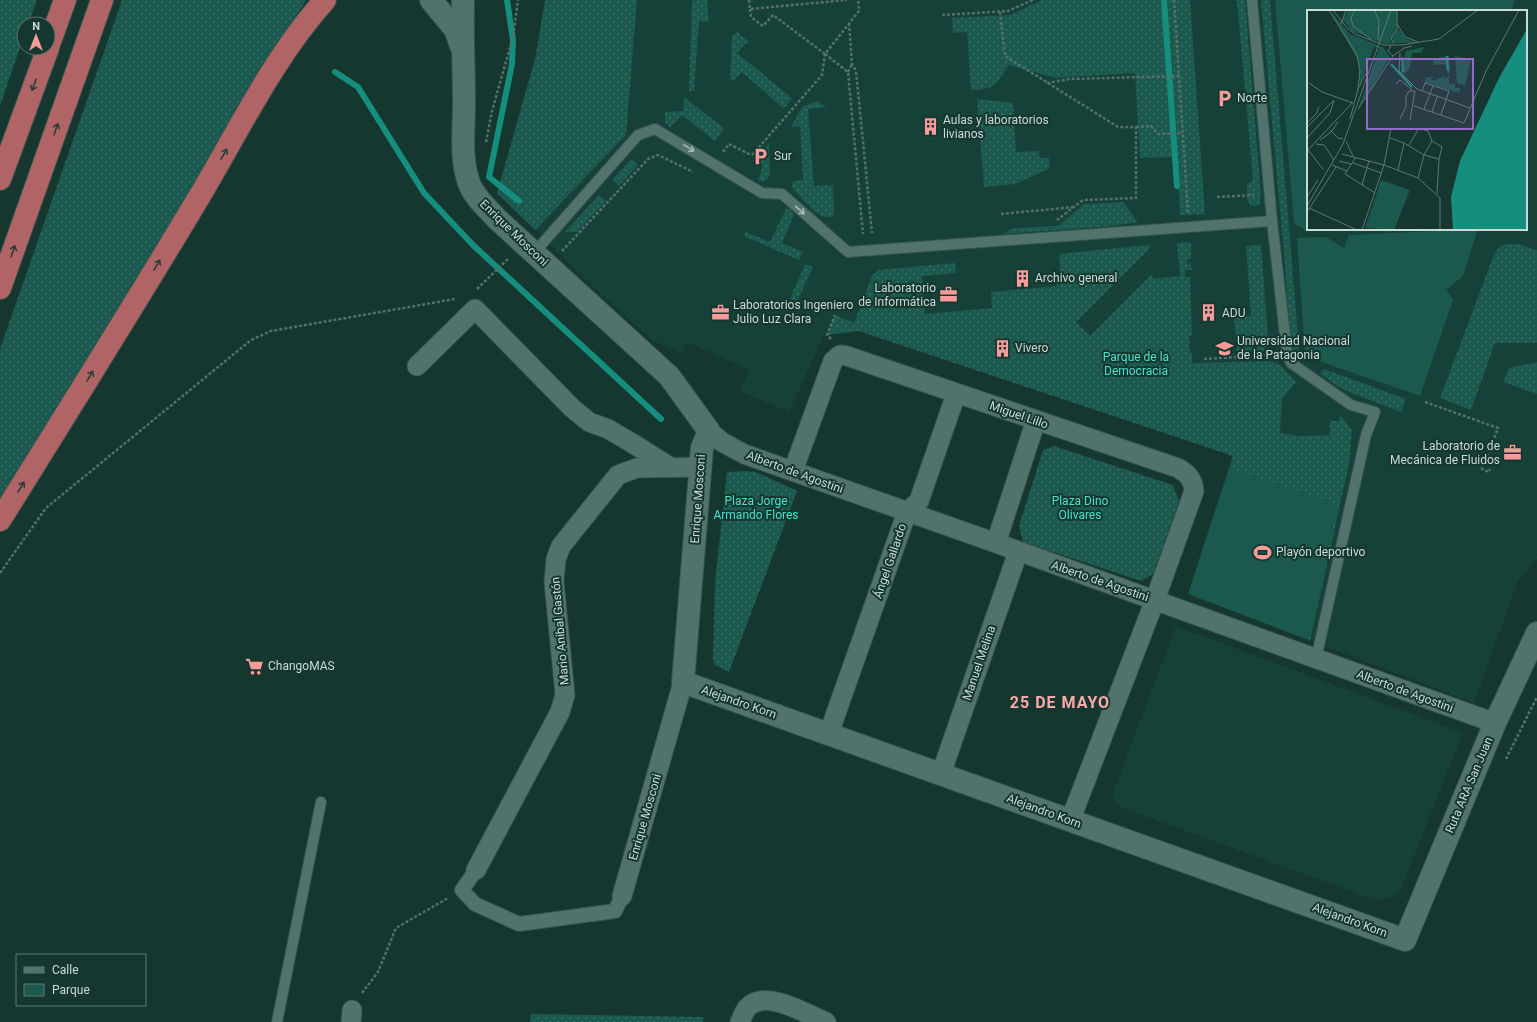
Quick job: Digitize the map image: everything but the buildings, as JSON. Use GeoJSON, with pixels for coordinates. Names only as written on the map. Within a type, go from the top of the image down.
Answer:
{"type":"FeatureCollection","features":[{"type":"Feature","properties":{"kind":"highway"},"geometry":{"type":"LineString","coordinates":[[56,25],[65,0]]}},
{"type":"Feature","properties":{"kind":"highway"},"geometry":{"type":"LineString","coordinates":[[0,288],[102,0]]}},
{"type":"Feature","properties":{"kind":"highway"},"geometry":{"type":"LineString","coordinates":[[0,520],[192,208],[275,68],[300,30],[326,0]]}},
{"type":"Feature","properties":{"kind":"highway"},"geometry":{"type":"LineString","coordinates":[[0,178],[45,56]]}},
{"type":"Feature","properties":{"kind":"street","name":"Enrique Mosconi"},"geometry":{"type":"LineString","coordinates":[[431,0],[455,29],[462,49]]}},
{"type":"Feature","properties":{"kind":"street","name":"Enrique Mosconi"},"geometry":{"type":"LineString","coordinates":[[464,0],[462,49],[464,155],[469,184],[476,196],[497,219],[669,376],[709,431],[702,448],[684,682],[622,896]]}},
{"type":"Feature","properties":{"kind":"street"},"geometry":{"type":"LineString","coordinates":[[417,366],[476,309],[572,408],[589,422],[608,429],[670,467]]}},
{"type":"Feature","properties":{"kind":"street","name":"Miguel Lillo"},"geometry":{"type":"LineString","coordinates":[[793,471],[833,361],[840,355],[844,355],[1178,468],[1188,475],[1194,491],[1155,600]]}},
{"type":"Feature","properties":{"kind":"street","name":"Ángel Gallardo"},"geometry":{"type":"LineString","coordinates":[[829,733],[907,512],[919,501],[956,394]]}},
{"type":"Feature","properties":{"kind":"street"},"geometry":{"type":"LineString","coordinates":[[996,543],[1036,420]]}},
{"type":"Feature","properties":{"kind":"street","name":"Alberto de Agostini"},"geometry":{"type":"LineString","coordinates":[[709,431],[722,442],[744,454],[1495,723]]}},
{"type":"Feature","properties":{"kind":"street","name":"Mario Anibal Gastón"},"geometry":{"type":"LineString","coordinates":[[476,870],[560,712],[565,695],[554,582],[556,559],[561,546],[618,475],[637,468],[701,467]]}},
{"type":"Feature","properties":{"kind":"street","name":"Manuel Melina"},"geometry":{"type":"LineString","coordinates":[[941,774],[1018,552]]}},
{"type":"Feature","properties":{"kind":"street"},"geometry":{"type":"LineString","coordinates":[[1070,821],[1155,600]]}},
{"type":"Feature","properties":{"kind":"street","name":"Ruta ARA San Juan"},"geometry":{"type":"LineString","coordinates":[[1405,940],[1495,723],[1537,633]]}},
{"type":"Feature","properties":{"kind":"street","name":"Alejandro Korn"},"geometry":{"type":"LineString","coordinates":[[684,682],[1405,940]]}},
{"type":"Feature","properties":{"kind":"street"},"geometry":{"type":"LineString","coordinates":[[476,870],[462,890],[476,904],[519,924],[615,911],[622,896]]}},
{"type":"Feature","properties":{"kind":"street"},"geometry":{"type":"LineString","coordinates":[[743,1015],[760,1000],[777,1001],[826,1022]]}},
{"type":"Feature","properties":{"kind":"lane"},"geometry":{"type":"LineString","coordinates":[[1252,0],[1284,341],[1291,363],[1351,405],[1375,412],[1366,435],[1316,658]]}},
{"type":"Feature","properties":{"kind":"lane"},"geometry":{"type":"LineString","coordinates":[[541,260],[638,136],[656,129],[762,193],[782,194],[848,252],[1272,221]]}},
{"type":"Feature","properties":{"kind":"lane"},"geometry":{"type":"LineString","coordinates":[[277,1022],[321,802]]}},
{"type":"Feature","properties":{"kind":"path"},"geometry":{"type":"LineString","coordinates":[[485,150],[492,111],[513,37],[518,0]]}},
{"type":"Feature","properties":{"kind":"path"},"geometry":{"type":"LineString","coordinates":[[750,0],[751,17],[763,26],[773,15],[848,72]]}},
{"type":"Feature","properties":{"kind":"path"},"geometry":{"type":"LineString","coordinates":[[750,8],[847,0]]}},
{"type":"Feature","properties":{"kind":"path"},"geometry":{"type":"LineString","coordinates":[[541,260],[648,159],[658,155],[708,180],[729,144],[749,154],[753,154],[822,75],[824,54],[859,11],[858,0]]}},
{"type":"Feature","properties":{"kind":"path"},"geometry":{"type":"LineString","coordinates":[[942,15],[1008,11],[1033,0]]}},
{"type":"Feature","properties":{"kind":"path"},"geometry":{"type":"LineString","coordinates":[[1174,0],[1188,213]]}},
{"type":"Feature","properties":{"kind":"path"},"geometry":{"type":"LineString","coordinates":[[1000,12],[1005,56],[1118,127],[1150,126],[1158,134],[1183,133]]}},
{"type":"Feature","properties":{"kind":"path"},"geometry":{"type":"LineString","coordinates":[[849,23],[852,64],[856,71],[873,238]]}},
{"type":"Feature","properties":{"kind":"path"},"geometry":{"type":"LineString","coordinates":[[852,64],[848,72],[862,234],[872,233]]}},
{"type":"Feature","properties":{"kind":"path"},"geometry":{"type":"LineString","coordinates":[[1046,83],[1070,79],[1179,76]]}},
{"type":"Feature","properties":{"kind":"path"},"geometry":{"type":"LineString","coordinates":[[1052,224],[1083,200],[1136,198],[1136,127]]}},
{"type":"Feature","properties":{"kind":"path"},"geometry":{"type":"LineString","coordinates":[[1000,214],[1075,207]]}},
{"type":"Feature","properties":{"kind":"path"},"geometry":{"type":"LineString","coordinates":[[479,288],[511,256]]}},
{"type":"Feature","properties":{"kind":"path"},"geometry":{"type":"LineString","coordinates":[[0,573],[46,508],[251,340],[272,330],[457,298]]}},
{"type":"Feature","properties":{"kind":"path"},"geometry":{"type":"LineString","coordinates":[[826,335],[835,315]]}},
{"type":"Feature","properties":{"kind":"path"},"geometry":{"type":"LineString","coordinates":[[1204,358],[1276,355]]}},
{"type":"Feature","properties":{"kind":"path"},"geometry":{"type":"LineString","coordinates":[[1425,402],[1498,428],[1482,469],[1489,472],[1490,469]]}},
{"type":"Feature","properties":{"kind":"path"},"geometry":{"type":"LineString","coordinates":[[351,1016],[361,995],[378,972],[396,928],[462,890]]}},
{"type":"Feature","properties":{"kind":"shaded area","name":"Universidad Nacional de la Patagonia"},"geometry":{"type":"Polygon","coordinates":[[[545,0],[1537,0],[1537,559],[1518,581],[1474,703],[1188,594],[1233,456],[859,331],[824,335],[789,412],[740,391],[749,370],[687,342],[682,354],[652,340],[603,296],[497,193],[535,59],[545,0]]]}},
{"type":"Feature","properties":{"kind":"shaded area"},"geometry":{"type":"Polygon","coordinates":[[[1176,626],[1463,733],[1399,894],[1377,901],[1118,806],[1112,795],[1176,626]]]}},
{"type":"Feature","properties":{"kind":"green space"},"geometry":{"type":"Polygon","coordinates":[[[0,0],[37,0],[31,16],[16,16],[17,56],[0,106],[0,0]]]}},
{"type":"Feature","properties":{"kind":"green space"},"geometry":{"type":"Polygon","coordinates":[[[122,0],[306,0],[265,65],[137,283],[0,505],[0,349],[122,0]]]}},
{"type":"Feature","properties":{"kind":"green space"},"geometry":{"type":"Polygon","coordinates":[[[545,0],[637,0],[626,135],[535,230],[497,193],[535,59],[545,0]]]}},
{"type":"Feature","properties":{"kind":"green space"},"geometry":{"type":"Polygon","coordinates":[[[692,0],[707,0],[709,22],[699,21],[694,91],[689,91],[692,0]]]}},
{"type":"Feature","properties":{"kind":"green space"},"geometry":{"type":"Polygon","coordinates":[[[1042,0],[1190,0],[1205,214],[1180,215],[1177,157],[1140,158],[1135,73],[1056,78],[1009,65],[998,81],[991,87],[971,90],[967,32],[953,33],[952,18],[1010,15],[1042,0]]]}},
{"type":"Feature","properties":{"kind":"green space"},"geometry":{"type":"Polygon","coordinates":[[[1235,0],[1245,0],[1261,194],[1260,204],[1256,206],[1250,205],[1247,200],[1247,185],[1253,180],[1237,2],[1235,0]]]}},
{"type":"Feature","properties":{"kind":"green space"},"geometry":{"type":"Polygon","coordinates":[[[1261,0],[1270,0],[1300,359],[1293,349],[1289,333],[1285,266],[1261,0]]]}},
{"type":"Feature","properties":{"kind":"green space"},"geometry":{"type":"Polygon","coordinates":[[[1275,0],[1515,0],[1511,10],[1307,10],[1307,230],[1328,230],[1306,231],[1294,223],[1275,0]]]}},
{"type":"Feature","properties":{"kind":"green space"},"geometry":{"type":"Polygon","coordinates":[[[737,32],[748,41],[737,53],[792,98],[784,109],[742,72],[733,81],[730,80],[732,36],[737,32]]]}},
{"type":"Feature","properties":{"kind":"green space"},"geometry":{"type":"Polygon","coordinates":[[[684,97],[724,128],[715,141],[682,115],[670,127],[665,122],[665,112],[683,111],[684,97]]]}},
{"type":"Feature","properties":{"kind":"green space"},"geometry":{"type":"Polygon","coordinates":[[[977,99],[1013,103],[1016,152],[1039,151],[1040,158],[1049,158],[1050,168],[1016,184],[984,187],[977,99]]]}},
{"type":"Feature","properties":{"kind":"green space"},"geometry":{"type":"Polygon","coordinates":[[[818,101],[826,107],[808,109],[814,186],[833,185],[834,213],[833,216],[828,217],[817,213],[793,189],[792,185],[793,181],[803,180],[800,126],[791,127],[802,107],[818,101]]]}},
{"type":"Feature","properties":{"kind":"green space"},"geometry":{"type":"Polygon","coordinates":[[[769,143],[770,176],[763,182],[758,180],[763,166],[753,161],[769,143]]]}},
{"type":"Feature","properties":{"kind":"green space"},"geometry":{"type":"Polygon","coordinates":[[[631,159],[638,165],[619,186],[612,180],[631,159]]]}},
{"type":"Feature","properties":{"kind":"green space"},"geometry":{"type":"Polygon","coordinates":[[[599,195],[606,201],[577,232],[565,232],[599,195]]]}},
{"type":"Feature","properties":{"kind":"green space"},"geometry":{"type":"Polygon","coordinates":[[[1123,202],[1138,222],[1111,226],[1002,234],[1014,228],[1058,226],[1084,204],[1123,202]]]}},
{"type":"Feature","properties":{"kind":"green space"},"geometry":{"type":"Polygon","coordinates":[[[786,209],[790,209],[794,215],[782,243],[803,252],[799,260],[744,236],[746,232],[770,242],[786,209]]]}},
{"type":"Feature","properties":{"kind":"green space"},"geometry":{"type":"Polygon","coordinates":[[[1478,230],[1463,276],[1446,290],[1453,300],[1420,396],[1310,358],[1305,354],[1297,238],[1326,237],[1344,248],[1349,235],[1478,230]]]}},
{"type":"Feature","properties":{"kind":"green space","name":"Parque de la Democracia"},"geometry":{"type":"Polygon","coordinates":[[[1191,242],[1191,259],[1187,260],[1188,264],[1191,263],[1192,270],[1185,270],[1185,277],[1190,277],[1192,335],[1189,336],[1192,363],[1270,361],[1280,365],[1296,382],[1282,399],[1280,433],[1300,436],[1330,435],[1330,421],[1338,421],[1341,416],[1352,430],[1349,464],[1310,641],[1306,639],[1311,633],[1337,504],[1229,468],[1233,456],[859,331],[827,335],[835,315],[854,323],[872,276],[878,270],[955,263],[956,273],[922,276],[925,314],[992,308],[991,292],[1056,286],[1056,284],[1061,283],[1059,254],[1149,245],[1150,248],[1076,322],[1090,336],[1152,274],[1153,279],[1180,276],[1177,243],[1191,242]]]}},
{"type":"Feature","properties":{"kind":"green space"},"geometry":{"type":"Polygon","coordinates":[[[1506,244],[1518,244],[1537,250],[1537,343],[1495,343],[1471,410],[1440,398],[1493,257],[1498,248],[1506,244]]]}},
{"type":"Feature","properties":{"kind":"green space"},"geometry":{"type":"Polygon","coordinates":[[[1261,245],[1269,350],[1237,352],[1234,318],[1251,316],[1246,246],[1261,245]]]}},
{"type":"Feature","properties":{"kind":"green space"},"geometry":{"type":"Polygon","coordinates":[[[805,264],[813,267],[797,302],[790,299],[805,264]]]}},
{"type":"Feature","properties":{"kind":"green space"},"geometry":{"type":"Polygon","coordinates":[[[1537,362],[1537,394],[1503,382],[1509,368],[1537,362]]]}},
{"type":"Feature","properties":{"kind":"green space"},"geometry":{"type":"Polygon","coordinates":[[[1324,369],[1406,399],[1401,412],[1344,390],[1320,374],[1324,369]]]}},
{"type":"Feature","properties":{"kind":"green space","name":"Plaza Dino Olivares"},"geometry":{"type":"Polygon","coordinates":[[[1054,446],[1173,485],[1179,501],[1153,574],[1141,581],[1023,542],[1019,526],[1043,450],[1054,446]]]}},
{"type":"Feature","properties":{"kind":"green space","name":"Playón deportivo"},"geometry":{"type":"Polygon","coordinates":[[[1229,468],[1337,504],[1311,633],[1306,639],[1188,594],[1229,468]]]}},
{"type":"Feature","properties":{"kind":"green space","name":"Plaza Jorge Armando Flores"},"geometry":{"type":"Polygon","coordinates":[[[727,472],[756,472],[797,491],[729,672],[715,665],[713,659],[715,582],[727,472]]]}},
{"type":"Feature","properties":{"kind":"green space"},"geometry":{"type":"Polygon","coordinates":[[[531,1014],[704,1017],[702,1022],[530,1022],[531,1014]]]}},
{"type":"Feature","properties":{"kind":"waterway"},"geometry":{"type":"LineString","coordinates":[[507,0],[513,40],[512,64],[489,177],[519,201]]}},
{"type":"Feature","properties":{"kind":"waterway"},"geometry":{"type":"LineString","coordinates":[[1164,0],[1177,186]]}},
{"type":"Feature","properties":{"kind":"waterway"},"geometry":{"type":"LineString","coordinates":[[335,72],[358,87],[424,193],[473,245],[661,419]]}},
{"type":"Feature","properties":{"kind":"place","name":"Norte"},"geometry":{"type":"Point","coordinates":[1224,98]}},
{"type":"Feature","properties":{"kind":"place","name":"Aulas y laboratorios livianos"},"geometry":{"type":"Point","coordinates":[930,127]}},
{"type":"Feature","properties":{"kind":"place","name":"Sur"},"geometry":{"type":"Point","coordinates":[761,156]}},
{"type":"Feature","properties":{"kind":"place","name":"Archivo general"},"geometry":{"type":"Point","coordinates":[1022,278]}},
{"type":"Feature","properties":{"kind":"place","name":"Laboratorio de Informática"},"geometry":{"type":"Point","coordinates":[949,295]}},
{"type":"Feature","properties":{"kind":"place","name":"Laboratorios Ingeniero Julio Luz Clara"},"geometry":{"type":"Point","coordinates":[720,312]}},
{"type":"Feature","properties":{"kind":"place","name":"ADU"},"geometry":{"type":"Point","coordinates":[1209,313]}},
{"type":"Feature","properties":{"kind":"place","name":"Vivero"},"geometry":{"type":"Point","coordinates":[1002,348]}},
{"type":"Feature","properties":{"kind":"place","name":"Universidad Nacional de la Patagonia"},"geometry":{"type":"Point","coordinates":[1224,348]}},
{"type":"Feature","properties":{"kind":"place","name":"Laboratorio de Mecánica de Fluidos"},"geometry":{"type":"Point","coordinates":[1513,453]}},
{"type":"Feature","properties":{"kind":"place","name":"Playón deportivo"},"geometry":{"type":"Point","coordinates":[1263,552]}},
{"type":"Feature","properties":{"kind":"place","name":"ChangoMAS"},"geometry":{"type":"Point","coordinates":[255,666]}},
{"type":"Feature","properties":{"kind":"district","name":"25 DE MAYO"},"geometry":{"type":"Point","coordinates":[1060,702]}}]}
